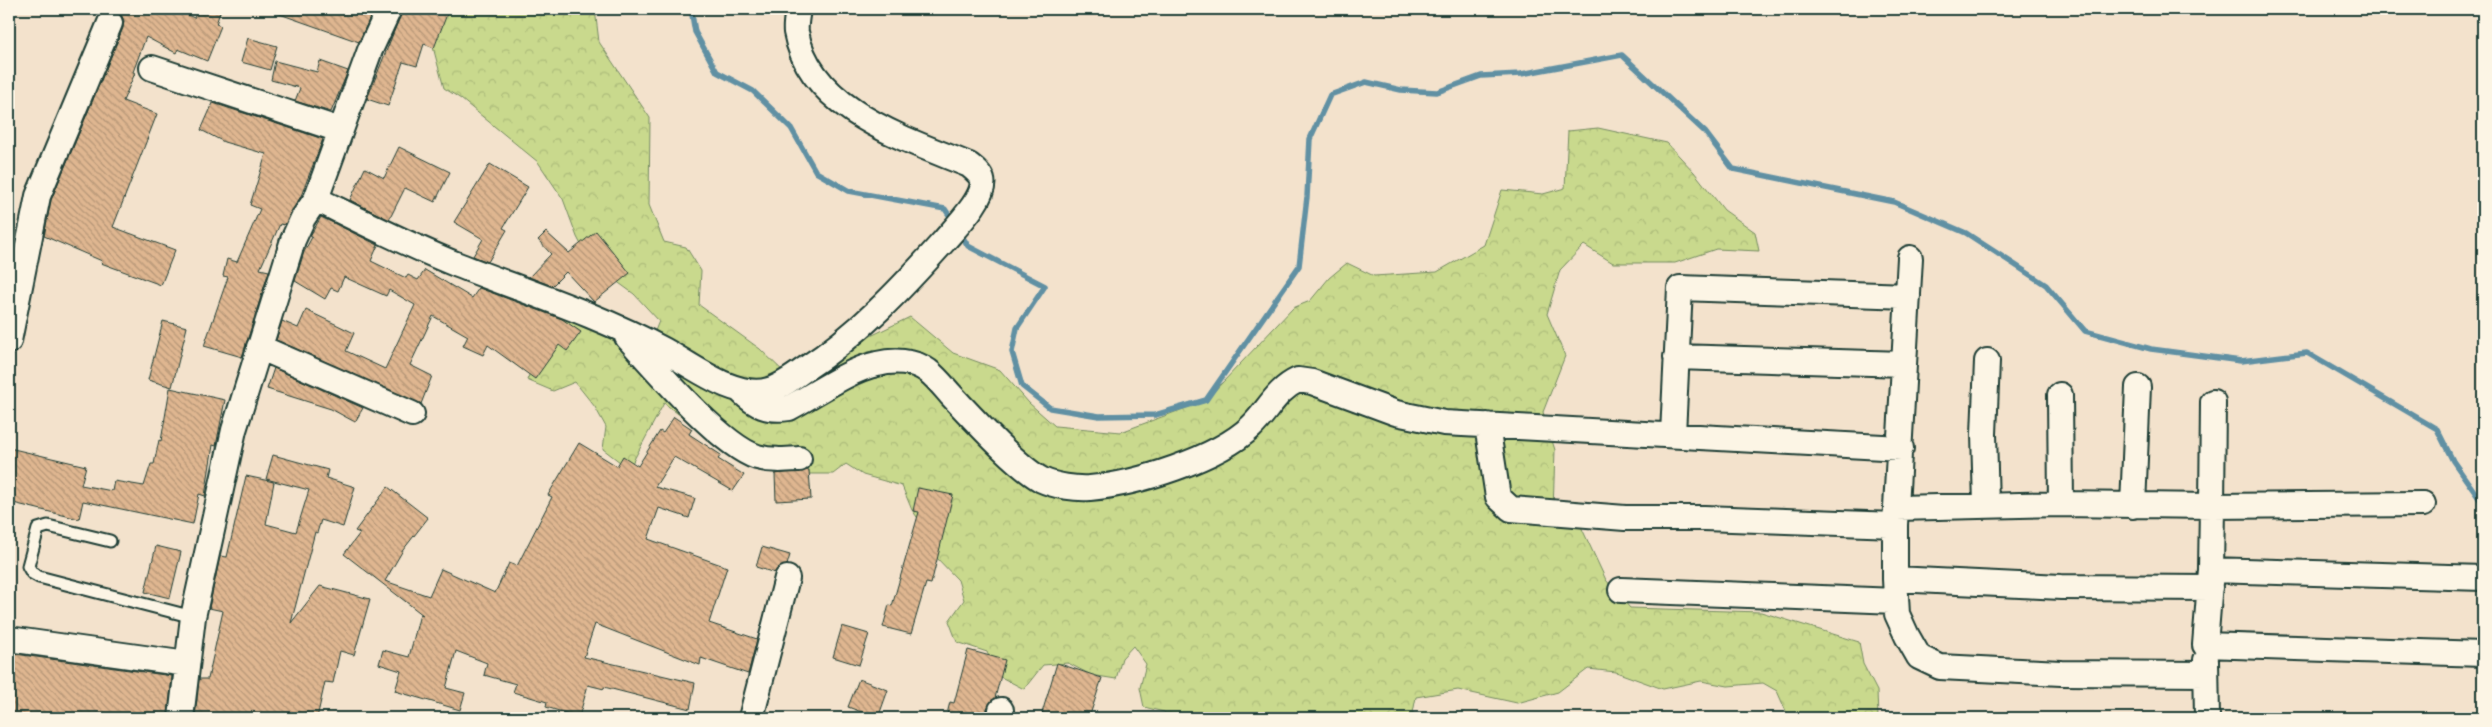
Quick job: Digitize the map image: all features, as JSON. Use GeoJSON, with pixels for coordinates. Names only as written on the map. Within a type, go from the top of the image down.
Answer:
{"type":"FeatureCollection","features":[{"type":"Feature","properties":{"kind":"street"},"geometry":{"type":"LineString","coordinates":[[181,718],[193,617],[234,430],[293,240],[303,218],[316,199],[370,50],[388,9]]}},
{"type":"Feature","properties":{"kind":"street"},"geometry":{"type":"LineString","coordinates":[[741,391],[768,390],[783,384],[821,359],[869,320],[944,241],[968,212],[981,193],[983,186],[978,172],[969,164],[869,122],[833,95],[808,63],[802,49],[796,30],[798,9]]}},
{"type":"Feature","properties":{"kind":"street"},"geometry":{"type":"LineString","coordinates":[[9,341],[38,196],[110,23]]}},
{"type":"Feature","properties":{"kind":"street"},"geometry":{"type":"LineString","coordinates":[[152,68],[340,130]]}},
{"type":"Feature","properties":{"kind":"street"},"geometry":{"type":"LineString","coordinates":[[316,199],[417,248],[550,299],[620,329],[741,391],[758,406],[778,409],[789,408],[857,371],[877,363],[904,361],[927,370],[1023,466],[1042,480],[1064,486],[1088,488],[1117,484],[1179,466],[1220,450],[1252,426],[1277,395],[1298,380],[1312,382],[1396,413],[1444,423],[1673,434],[1901,448]]}},
{"type":"Feature","properties":{"kind":"street"},"geometry":{"type":"LineString","coordinates":[[1910,258],[1896,516],[1896,590],[1897,614],[1919,657],[1940,667],[2061,673],[2206,674]]}},
{"type":"Feature","properties":{"kind":"street"},"geometry":{"type":"LineString","coordinates":[[1673,434],[1680,288],[1908,296]]}},
{"type":"Feature","properties":{"kind":"street"},"geometry":{"type":"LineString","coordinates":[[620,329],[683,398],[728,440],[755,456],[776,461],[799,459]]}},
{"type":"Feature","properties":{"kind":"street"},"geometry":{"type":"LineString","coordinates":[[259,347],[412,414]]}},
{"type":"Feature","properties":{"kind":"street"},"geometry":{"type":"LineString","coordinates":[[1676,357],[1904,364]]}},
{"type":"Feature","properties":{"kind":"street"},"geometry":{"type":"LineString","coordinates":[[1986,505],[1984,434],[1987,361]]}},
{"type":"Feature","properties":{"kind":"street"},"geometry":{"type":"LineString","coordinates":[[2133,506],[2138,387]]}},
{"type":"Feature","properties":{"kind":"street"},"geometry":{"type":"LineString","coordinates":[[2060,395],[2061,504]]}},
{"type":"Feature","properties":{"kind":"street"},"geometry":{"type":"LineString","coordinates":[[2208,718],[2205,646],[2210,579],[2213,402]]}},
{"type":"Feature","properties":{"kind":"street"},"geometry":{"type":"LineString","coordinates":[[1486,425],[1498,497],[1510,509],[1625,518],[1704,518],[1896,516],[1986,505],[2212,506],[2423,504]]}},
{"type":"Feature","properties":{"kind":"street"},"geometry":{"type":"LineString","coordinates":[[750,718],[788,578]]}},
{"type":"Feature","properties":{"kind":"street"},"geometry":{"type":"LineString","coordinates":[[1621,590],[1896,590],[2061,587],[2210,579],[2483,578]]}},
{"type":"Feature","properties":{"kind":"street"},"geometry":{"type":"LineString","coordinates":[[9,638],[187,664]]}},
{"type":"Feature","properties":{"kind":"street"},"geometry":{"type":"LineString","coordinates":[[2205,646],[2483,654]]}},
{"type":"Feature","properties":{"kind":"lane"},"geometry":{"type":"LineString","coordinates":[[110,541],[48,526],[43,527],[38,529],[28,566],[32,573],[39,577],[193,617]]}},
{"type":"Feature","properties":{"kind":"green space"},"geometry":{"type":"Polygon","coordinates":[[[446,9],[595,9],[599,42],[650,118],[649,205],[664,242],[686,247],[701,271],[699,305],[760,349],[788,376],[910,317],[953,353],[1000,370],[1029,403],[1055,426],[1121,432],[1205,401],[1293,308],[1310,301],[1329,278],[1347,263],[1374,276],[1437,272],[1484,245],[1502,190],[1543,194],[1565,188],[1568,131],[1598,128],[1667,143],[1694,172],[1724,210],[1755,232],[1759,251],[1716,249],[1675,263],[1613,263],[1584,245],[1560,270],[1547,314],[1565,356],[1543,412],[1555,450],[1553,511],[1577,518],[1606,580],[1630,608],[1761,612],[1859,642],[1863,664],[1877,691],[1878,718],[1789,718],[1777,691],[1763,683],[1728,686],[1701,681],[1663,689],[1616,672],[1588,669],[1558,692],[1517,703],[1458,690],[1416,697],[1412,718],[1171,718],[1164,712],[1144,707],[1140,688],[1146,664],[1133,646],[1122,658],[1116,679],[1091,675],[1068,663],[1043,665],[1024,689],[997,675],[987,652],[957,642],[949,621],[964,600],[958,580],[934,555],[922,524],[912,510],[902,486],[863,475],[846,464],[833,474],[809,474],[776,459],[734,457],[664,403],[629,469],[603,449],[606,427],[595,407],[575,382],[553,391],[527,380],[561,295],[653,336],[659,321],[634,294],[590,262],[577,237],[563,199],[538,162],[461,99],[444,88],[433,47],[446,9]]]}},
{"type":"Feature","properties":{"kind":"building"},"geometry":{"type":"Polygon","coordinates":[[[123,9],[176,9],[194,18],[198,9],[221,9],[216,24],[221,26],[207,61],[178,49],[176,53],[146,37],[133,72],[135,73],[123,101],[157,114],[113,227],[175,250],[161,285],[101,263],[102,261],[44,236],[51,200],[123,28],[124,21],[121,14],[123,9]]]}},
{"type":"Feature","properties":{"kind":"building"},"geometry":{"type":"Polygon","coordinates":[[[275,9],[374,9],[359,42],[274,12],[275,9]]]}},
{"type":"Feature","properties":{"kind":"building"},"geometry":{"type":"Polygon","coordinates":[[[403,9],[449,9],[434,48],[424,44],[417,66],[403,62],[388,106],[367,99],[403,9]]]}},
{"type":"Feature","properties":{"kind":"building"},"geometry":{"type":"Polygon","coordinates":[[[248,38],[277,46],[270,70],[241,62],[248,38]]]}},
{"type":"Feature","properties":{"kind":"building"},"geometry":{"type":"Polygon","coordinates":[[[275,61],[317,72],[320,61],[348,71],[331,112],[295,101],[300,88],[271,80],[275,61]]]}},
{"type":"Feature","properties":{"kind":"building"},"geometry":{"type":"Polygon","coordinates":[[[213,103],[323,139],[301,196],[285,225],[280,224],[260,269],[269,271],[242,357],[204,346],[228,277],[223,276],[227,259],[237,262],[260,209],[250,205],[266,154],[224,142],[201,130],[213,103]]]}},
{"type":"Feature","properties":{"kind":"building"},"geometry":{"type":"Polygon","coordinates":[[[399,147],[450,172],[435,202],[405,188],[389,220],[350,200],[365,168],[384,178],[399,147]]]}},
{"type":"Feature","properties":{"kind":"building"},"geometry":{"type":"Polygon","coordinates":[[[490,164],[528,187],[503,228],[507,230],[488,262],[473,256],[483,239],[454,222],[490,164]]]}},
{"type":"Feature","properties":{"kind":"building"},"geometry":{"type":"Polygon","coordinates":[[[321,217],[378,245],[371,261],[406,278],[408,275],[418,280],[425,270],[472,298],[479,288],[562,319],[581,332],[567,351],[559,345],[535,379],[488,345],[483,355],[463,346],[468,336],[433,316],[410,365],[432,376],[421,404],[276,340],[282,321],[298,328],[306,310],[354,333],[346,351],[385,369],[415,305],[389,290],[386,296],[344,277],[338,291],[331,288],[325,299],[295,281],[304,252],[312,237],[310,236],[321,217]]]}},
{"type":"Feature","properties":{"kind":"building"},"geometry":{"type":"Polygon","coordinates":[[[596,231],[630,273],[594,302],[566,272],[552,286],[529,277],[551,254],[538,240],[546,232],[569,253],[596,231]]]}},
{"type":"Feature","properties":{"kind":"building"},"geometry":{"type":"Polygon","coordinates":[[[163,321],[187,327],[172,387],[148,380],[163,321]]]}},
{"type":"Feature","properties":{"kind":"building"},"geometry":{"type":"Polygon","coordinates":[[[274,368],[363,408],[355,422],[331,409],[267,389],[274,368]]]}},
{"type":"Feature","properties":{"kind":"building"},"geometry":{"type":"Polygon","coordinates":[[[170,388],[225,400],[216,446],[213,445],[205,496],[199,494],[193,524],[83,501],[79,519],[9,502],[9,448],[86,466],[81,485],[112,491],[114,481],[144,486],[151,464],[154,464],[159,440],[161,441],[170,388]]]}},
{"type":"Feature","properties":{"kind":"building"},"geometry":{"type":"Polygon","coordinates":[[[674,417],[692,429],[689,434],[721,455],[718,459],[744,475],[733,491],[674,457],[655,487],[695,498],[689,518],[659,508],[648,539],[727,567],[709,623],[757,639],[748,674],[701,658],[700,665],[595,624],[584,657],[695,683],[690,709],[604,687],[604,689],[588,685],[579,717],[546,707],[547,702],[513,692],[516,684],[484,675],[487,663],[456,651],[446,688],[465,693],[460,710],[395,691],[401,671],[379,664],[383,650],[409,657],[420,614],[423,615],[344,554],[360,533],[355,531],[388,487],[428,518],[403,550],[385,581],[429,596],[441,569],[495,593],[509,563],[517,566],[552,497],[548,495],[579,443],[617,466],[623,456],[638,466],[660,431],[663,433],[674,417]]]}},
{"type":"Feature","properties":{"kind":"building"},"geometry":{"type":"Polygon","coordinates":[[[273,455],[328,470],[326,478],[355,487],[343,527],[321,520],[317,533],[315,532],[291,623],[320,586],[370,599],[354,655],[340,651],[333,683],[325,682],[317,718],[251,718],[231,714],[230,718],[195,718],[199,679],[208,679],[223,611],[209,608],[220,556],[227,557],[246,476],[274,482],[266,524],[296,532],[309,490],[266,479],[273,455]]]}},
{"type":"Feature","properties":{"kind":"building"},"geometry":{"type":"Polygon","coordinates":[[[809,470],[811,499],[776,501],[775,474],[809,470]]]}},
{"type":"Feature","properties":{"kind":"building"},"geometry":{"type":"Polygon","coordinates":[[[918,488],[953,495],[931,584],[926,583],[911,634],[883,627],[889,605],[892,606],[919,512],[913,511],[918,488]]]}},
{"type":"Feature","properties":{"kind":"building"},"geometry":{"type":"Polygon","coordinates":[[[156,546],[181,552],[170,598],[145,592],[156,546]]]}},
{"type":"Feature","properties":{"kind":"building"},"geometry":{"type":"Polygon","coordinates":[[[762,547],[790,555],[787,565],[778,568],[775,573],[756,567],[762,547]]]}},
{"type":"Feature","properties":{"kind":"building"},"geometry":{"type":"Polygon","coordinates":[[[842,626],[869,634],[859,665],[833,657],[842,626]]]}},
{"type":"Feature","properties":{"kind":"building"},"geometry":{"type":"Polygon","coordinates":[[[968,650],[1005,660],[995,698],[987,708],[987,718],[946,718],[950,702],[954,703],[968,650]]]}},
{"type":"Feature","properties":{"kind":"building"},"geometry":{"type":"Polygon","coordinates":[[[15,654],[172,676],[168,718],[9,718],[9,686],[15,654]]]}},
{"type":"Feature","properties":{"kind":"building"},"geometry":{"type":"Polygon","coordinates":[[[1057,663],[1102,678],[1089,718],[1062,718],[1042,713],[1057,663]]]}},
{"type":"Feature","properties":{"kind":"building"},"geometry":{"type":"Polygon","coordinates":[[[859,679],[888,690],[878,718],[848,707],[859,679]]]}},
{"type":"Feature","properties":{"kind":"waterway"},"geometry":{"type":"LineString","coordinates":[[691,9],[695,32],[717,72],[753,91],[791,128],[816,172],[849,191],[945,209],[953,221]]}},
{"type":"Feature","properties":{"kind":"waterway"},"geometry":{"type":"LineString","coordinates":[[959,231],[968,246],[1045,286],[1017,328],[1012,352],[1022,386],[1050,408],[1099,416],[1155,415],[1206,400],[1299,266],[1307,197],[1310,139],[1330,95],[1366,82],[1401,90],[1437,92],[1481,76],[1521,74],[1622,55],[1705,132],[1733,169],[1894,202],[1966,233],[2046,285],[2085,331],[2151,349],[2241,361],[2307,353],[2437,429],[2453,461],[2483,504]]}}]}
